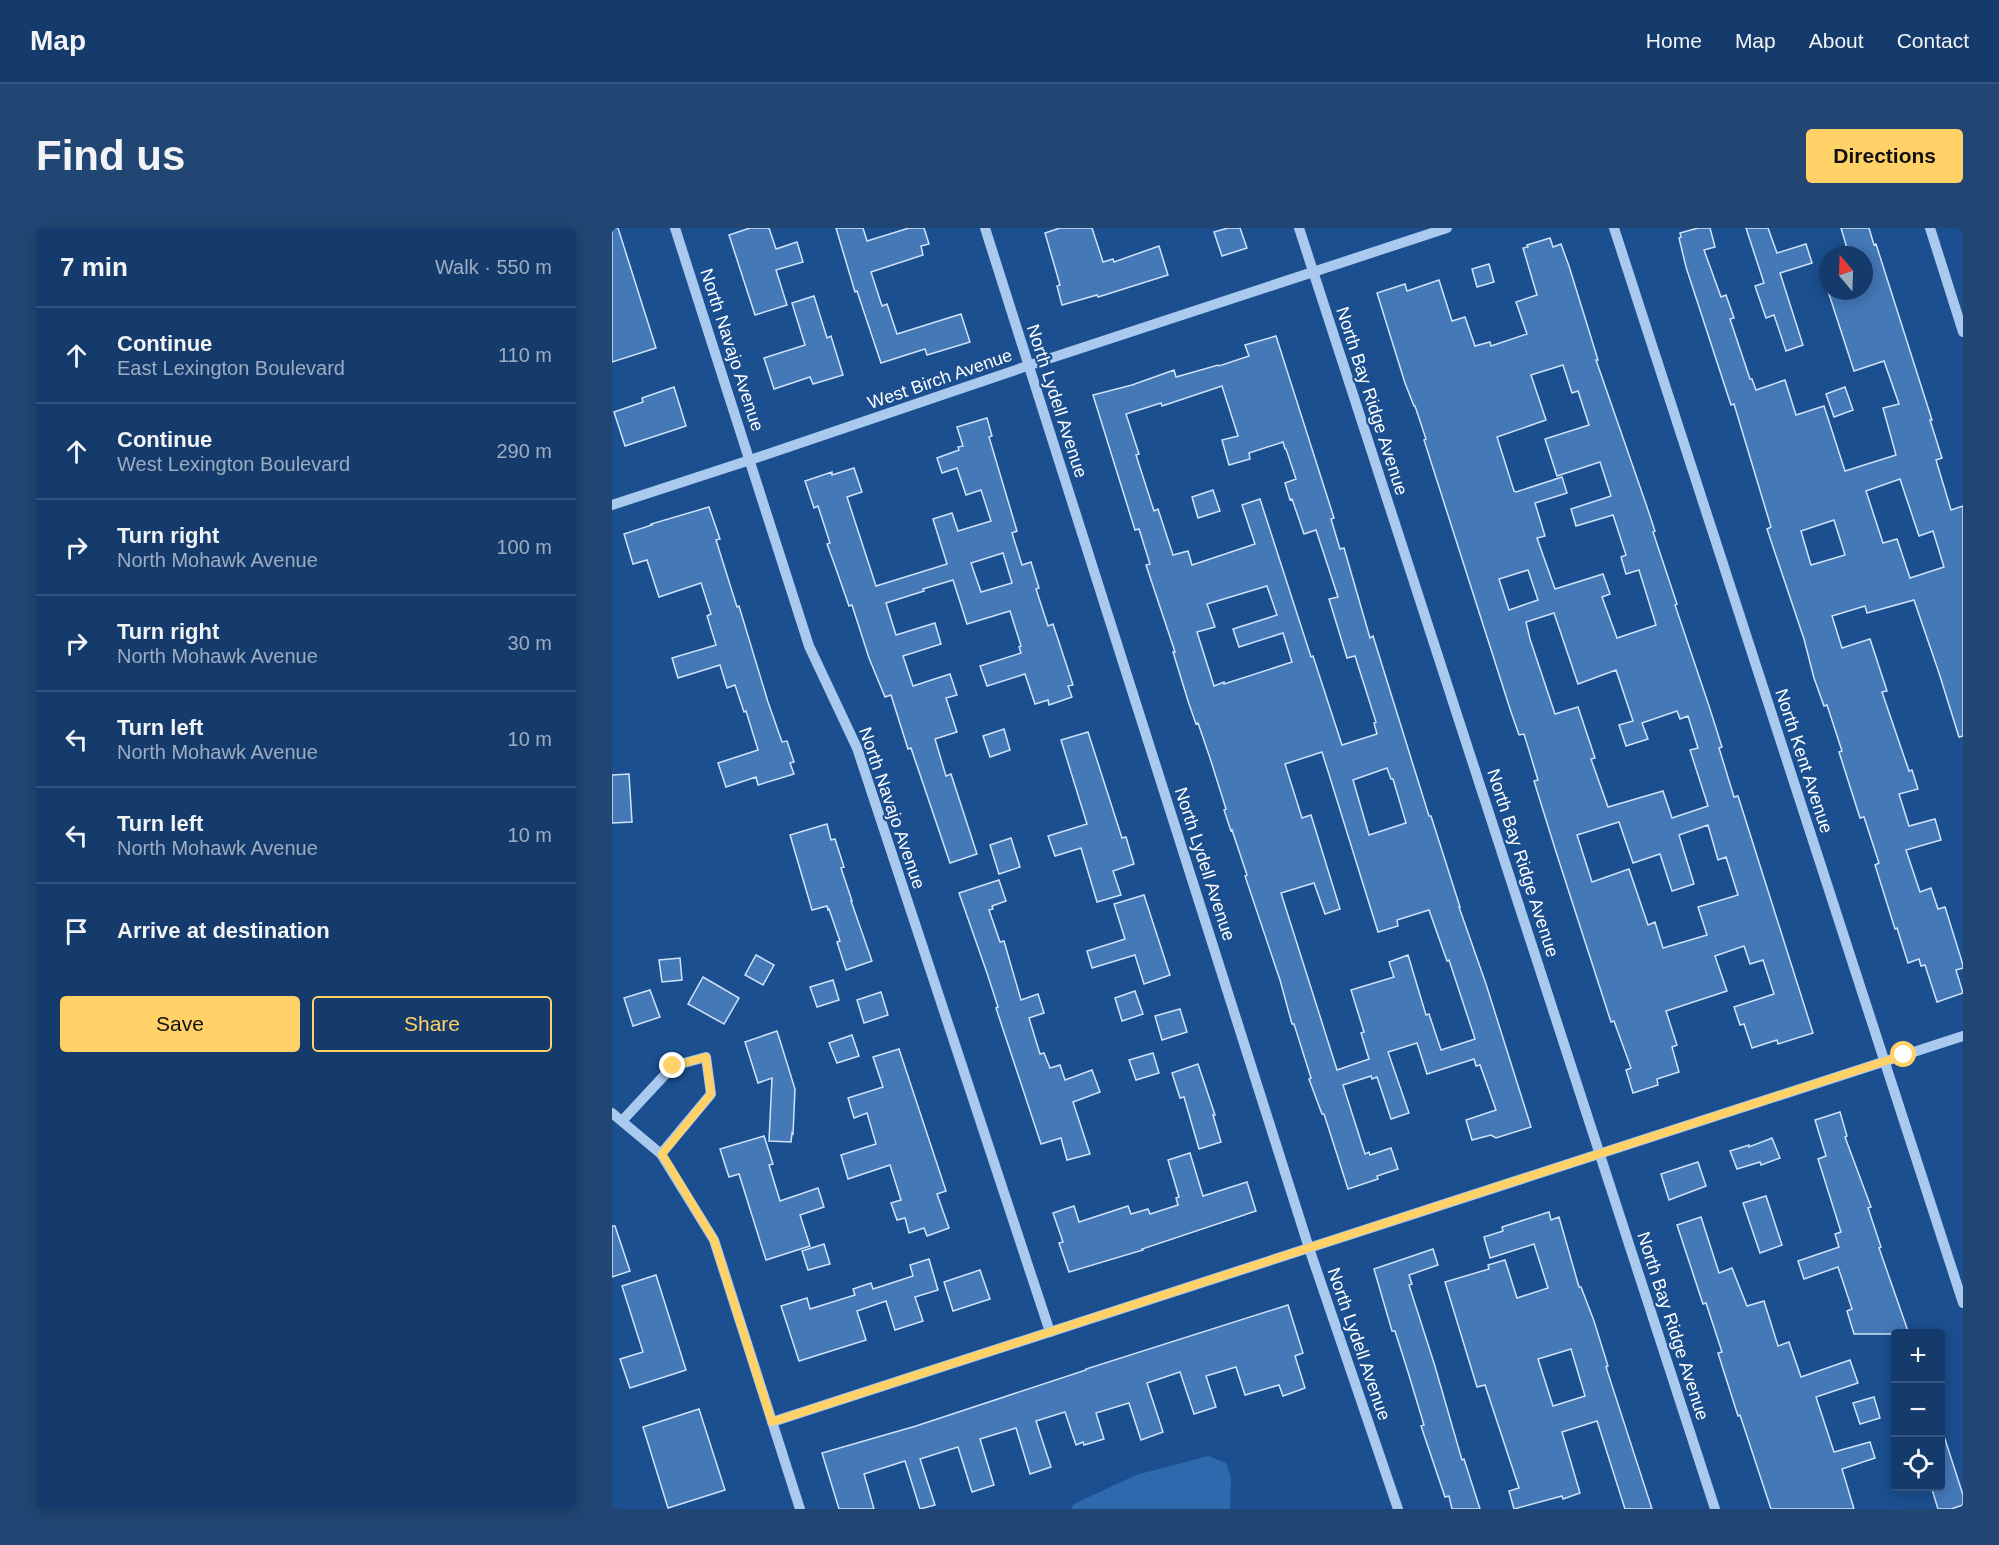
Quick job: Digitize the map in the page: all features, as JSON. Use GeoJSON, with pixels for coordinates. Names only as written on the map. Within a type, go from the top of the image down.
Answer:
{"type":"FeatureCollection","features":[{"type":"Feature","properties":{"kind":"street","name":"North Navajo Avenue"},"geometry":{"type":"LineString","coordinates":[[675,228],[809,646],[857,748],[1050,1332]]}},
{"type":"Feature","properties":{"kind":"street","name":"North Lydell Avenue"},"geometry":{"type":"LineString","coordinates":[[986,228],[1309,1248],[1398,1509]]}},
{"type":"Feature","properties":{"kind":"street","name":"North Bay Ridge Avenue"},"geometry":{"type":"LineString","coordinates":[[1299,228],[1715,1509]]}},
{"type":"Feature","properties":{"kind":"street","name":"West Birch Avenue"},"geometry":{"type":"LineString","coordinates":[[612,504],[1447,228]]}},
{"type":"Feature","properties":{"kind":"street","name":"North Kent Avenue"},"geometry":{"type":"LineString","coordinates":[[1614,228],[1963,1303]]}},
{"type":"Feature","properties":{"kind":"street"},"geometry":{"type":"LineString","coordinates":[[1930,228],[1963,332]]}},
{"type":"Feature","properties":{"kind":"street"},"geometry":{"type":"LineString","coordinates":[[772,1422],[1963,1036]]}},
{"type":"Feature","properties":{"kind":"street"},"geometry":{"type":"LineString","coordinates":[[622,1122],[673,1066],[706,1057],[711,1094],[662,1154]]}},
{"type":"Feature","properties":{"kind":"street"},"geometry":{"type":"LineString","coordinates":[[612,1113],[662,1154],[714,1240],[800,1509]]}},
{"type":"Feature","properties":{"kind":"shaded area"},"geometry":{"type":"Polygon","coordinates":[[[1208,1456],[1226,1463],[1231,1478],[1230,1509],[1071,1509],[1074,1504],[1136,1475],[1208,1456]]]}},
{"type":"Feature","properties":{"kind":"building"},"geometry":{"type":"Polygon","coordinates":[[[612,228],[618,228],[656,348],[612,362],[612,228]]]}},
{"type":"Feature","properties":{"kind":"building"},"geometry":{"type":"Polygon","coordinates":[[[750,228],[769,228],[776,249],[797,242],[803,262],[776,270],[787,305],[755,315],[729,235],[750,228]]]}},
{"type":"Feature","properties":{"kind":"building"},"geometry":{"type":"Polygon","coordinates":[[[836,228],[863,228],[867,241],[909,228],[924,228],[929,244],[921,246],[923,255],[871,272],[882,306],[887,304],[897,334],[961,314],[970,342],[927,355],[925,349],[881,363],[857,291],[855,292],[836,228]]]}},
{"type":"Feature","properties":{"kind":"building"},"geometry":{"type":"Polygon","coordinates":[[[1060,228],[1092,228],[1103,262],[1113,259],[1114,262],[1159,246],[1168,275],[1098,297],[1097,295],[1062,305],[1057,286],[1060,285],[1045,233],[1060,228]]]}},
{"type":"Feature","properties":{"kind":"building"},"geometry":{"type":"Polygon","coordinates":[[[1228,228],[1240,228],[1247,248],[1222,256],[1214,232],[1228,228]]]}},
{"type":"Feature","properties":{"kind":"building"},"geometry":{"type":"Polygon","coordinates":[[[1698,228],[1710,228],[1715,247],[1704,250],[1721,297],[1726,295],[1734,318],[1730,319],[1750,379],[1756,390],[1785,380],[1796,415],[1824,406],[1845,471],[1896,455],[1883,408],[1899,404],[1884,361],[1854,371],[1831,300],[1873,300],[1873,246],[1846,246],[1841,228],[1869,228],[1874,245],[1876,244],[1932,420],[1930,420],[1942,458],[1936,460],[1951,510],[1963,506],[1963,736],[1959,737],[1914,600],[1867,613],[1865,606],[1832,616],[1842,648],[1870,639],[1887,691],[1882,692],[1909,771],[1912,770],[1918,789],[1899,794],[1909,826],[1935,819],[1941,840],[1906,850],[1920,892],[1931,888],[1938,909],[1945,907],[1963,965],[1963,968],[1956,970],[1963,993],[1937,1002],[1925,965],[1921,966],[1919,959],[1908,963],[1897,928],[1895,929],[1875,865],[1879,863],[1864,817],[1860,818],[1827,705],[1824,706],[1814,678],[1804,639],[1767,529],[1771,527],[1734,404],[1731,405],[1686,267],[1679,238],[1680,233],[1698,228]],[[1900,479],[1866,491],[1883,543],[1897,539],[1910,578],[1944,567],[1933,531],[1919,536],[1900,479]],[[1834,520],[1801,531],[1811,565],[1845,555],[1834,520]]]}},
{"type":"Feature","properties":{"kind":"building"},"geometry":{"type":"Polygon","coordinates":[[[1746,228],[1768,228],[1777,253],[1806,244],[1812,263],[1780,273],[1803,345],[1786,351],[1774,315],[1766,318],[1755,286],[1764,283],[1746,228]]]}},
{"type":"Feature","properties":{"kind":"building"},"geometry":{"type":"Polygon","coordinates":[[[1550,238],[1553,247],[1561,244],[1569,266],[1598,360],[1596,360],[1655,531],[1653,532],[1677,604],[1675,605],[1722,747],[1719,748],[1734,797],[1738,796],[1813,1033],[1778,1044],[1777,1040],[1752,1048],[1744,1024],[1740,1025],[1734,1007],[1774,994],[1763,960],[1750,964],[1744,946],[1715,956],[1727,991],[1666,1011],[1677,1045],[1672,1047],[1679,1072],[1657,1079],[1658,1085],[1633,1093],[1626,1070],[1631,1068],[1614,1021],[1611,1022],[1534,781],[1538,780],[1524,734],[1519,735],[1511,712],[1424,440],[1426,439],[1405,383],[1377,293],[1405,284],[1407,291],[1439,280],[1452,321],[1465,317],[1475,346],[1490,342],[1491,346],[1527,334],[1516,302],[1537,295],[1523,248],[1528,247],[1527,245],[1550,238]],[[1563,365],[1531,375],[1546,420],[1497,437],[1514,491],[1562,477],[1567,493],[1535,503],[1545,536],[1537,538],[1555,589],[1603,574],[1610,594],[1602,597],[1617,638],[1656,625],[1639,570],[1626,574],[1621,557],[1626,555],[1613,515],[1576,526],[1571,509],[1611,496],[1600,462],[1557,476],[1545,439],[1589,425],[1578,391],[1572,393],[1563,365]],[[1528,570],[1499,579],[1509,610],[1538,600],[1528,570]],[[1554,613],[1526,622],[1555,714],[1578,707],[1595,758],[1591,759],[1608,807],[1663,791],[1672,818],[1708,806],[1690,750],[1698,748],[1688,716],[1680,719],[1677,711],[1642,723],[1648,739],[1626,746],[1619,725],[1633,721],[1616,670],[1578,684],[1554,613]],[[1619,822],[1577,835],[1592,882],[1629,869],[1648,925],[1655,922],[1663,948],[1707,935],[1698,907],[1738,895],[1726,857],[1718,860],[1708,825],[1679,835],[1694,884],[1672,891],[1660,854],[1633,863],[1619,822]]]}},
{"type":"Feature","properties":{"kind":"building"},"geometry":{"type":"Polygon","coordinates":[[[1489,264],[1494,282],[1477,287],[1472,269],[1489,264]]]}},
{"type":"Feature","properties":{"kind":"building"},"geometry":{"type":"Polygon","coordinates":[[[814,296],[827,338],[831,336],[843,375],[813,384],[810,377],[774,389],[764,358],[805,345],[792,303],[814,296]]]}},
{"type":"Feature","properties":{"kind":"building"},"geometry":{"type":"Polygon","coordinates":[[[1276,336],[1334,518],[1331,519],[1340,549],[1344,548],[1370,638],[1373,636],[1429,816],[1431,816],[1531,1127],[1496,1138],[1491,1135],[1472,1140],[1466,1120],[1496,1110],[1480,1065],[1476,1066],[1474,1059],[1427,1074],[1417,1043],[1388,1052],[1409,1113],[1391,1119],[1377,1077],[1372,1079],[1371,1076],[1343,1085],[1365,1154],[1369,1152],[1370,1155],[1391,1148],[1398,1169],[1377,1176],[1378,1179],[1348,1189],[1324,1114],[1322,1114],[1309,1079],[1311,1078],[1245,876],[1247,875],[1224,810],[1226,809],[1210,758],[1189,704],[1173,652],[1175,652],[1146,565],[1150,564],[1139,529],[1135,530],[1093,395],[1132,385],[1174,370],[1176,377],[1219,366],[1249,356],[1245,345],[1276,336]],[[1222,386],[1162,406],[1161,403],[1126,414],[1154,511],[1158,509],[1173,555],[1188,551],[1192,565],[1255,544],[1242,505],[1260,499],[1342,745],[1377,734],[1374,723],[1376,722],[1355,656],[1347,658],[1329,599],[1338,597],[1316,530],[1304,534],[1292,499],[1290,500],[1285,483],[1296,479],[1283,442],[1249,453],[1250,459],[1229,465],[1222,440],[1238,436],[1222,386]],[[1267,586],[1207,604],[1215,627],[1197,632],[1214,686],[1292,662],[1283,633],[1239,647],[1233,629],[1277,615],[1267,586]],[[1322,752],[1285,764],[1302,818],[1311,815],[1340,909],[1325,914],[1314,883],[1281,893],[1337,1070],[1369,1059],[1361,1033],[1364,1032],[1351,990],[1394,977],[1389,962],[1408,955],[1426,1015],[1429,1014],[1441,1050],[1475,1039],[1449,960],[1447,961],[1429,910],[1397,920],[1398,926],[1378,932],[1322,752]],[[1387,768],[1353,780],[1369,835],[1406,823],[1393,779],[1387,768]]]}},
{"type":"Feature","properties":{"kind":"building"},"geometry":{"type":"Polygon","coordinates":[[[674,387],[686,426],[625,446],[614,412],[643,402],[642,398],[674,387]]]}},
{"type":"Feature","properties":{"kind":"building"},"geometry":{"type":"Polygon","coordinates":[[[1845,387],[1853,410],[1834,417],[1826,394],[1845,387]]]}},
{"type":"Feature","properties":{"kind":"building"},"geometry":{"type":"Polygon","coordinates":[[[987,418],[992,436],[989,437],[1017,531],[1012,533],[1022,565],[1031,562],[1039,588],[1036,589],[1048,626],[1053,624],[1073,685],[1068,686],[1072,697],[1049,705],[1048,700],[1035,704],[1025,674],[987,686],[980,666],[1021,653],[1010,611],[967,624],[953,580],[886,603],[896,635],[935,623],[941,644],[903,656],[913,686],[950,674],[957,695],[946,698],[957,732],[935,739],[946,776],[951,774],[977,854],[950,863],[911,748],[908,749],[891,695],[885,697],[869,658],[852,605],[849,606],[827,544],[830,543],[818,506],[814,508],[805,481],[854,468],[862,492],[847,497],[876,586],[947,564],[933,519],[952,513],[958,531],[991,521],[981,490],[966,495],[957,468],[942,473],[937,458],[959,450],[958,447],[963,446],[957,427],[987,418]],[[1003,553],[971,563],[981,592],[1012,583],[1003,553]]]}},
{"type":"Feature","properties":{"kind":"building"},"geometry":{"type":"Polygon","coordinates":[[[1213,490],[1220,511],[1198,518],[1192,497],[1213,490]]]}},
{"type":"Feature","properties":{"kind":"building"},"geometry":{"type":"Polygon","coordinates":[[[709,507],[720,539],[716,540],[768,702],[782,742],[787,741],[794,762],[790,763],[794,774],[758,785],[756,777],[726,787],[718,763],[758,750],[735,685],[727,688],[720,665],[678,678],[672,658],[716,645],[707,616],[711,614],[701,583],[659,597],[647,560],[633,564],[624,534],[709,507]]]}},
{"type":"Feature","properties":{"kind":"building"},"geometry":{"type":"Polygon","coordinates":[[[1004,729],[1010,750],[990,757],[983,736],[1004,729]]]}},
{"type":"Feature","properties":{"kind":"building"},"geometry":{"type":"Polygon","coordinates":[[[1088,732],[1122,838],[1126,837],[1134,864],[1113,871],[1121,895],[1097,902],[1081,848],[1055,856],[1048,836],[1087,824],[1061,740],[1088,732]]]}},
{"type":"Feature","properties":{"kind":"building"},"geometry":{"type":"Polygon","coordinates":[[[629,774],[632,822],[612,823],[612,775],[629,774]]]}},
{"type":"Feature","properties":{"kind":"building"},"geometry":{"type":"Polygon","coordinates":[[[827,824],[831,840],[835,839],[851,901],[872,961],[846,970],[837,942],[840,941],[829,909],[827,906],[812,910],[790,835],[827,824]]]}},
{"type":"Feature","properties":{"kind":"building"},"geometry":{"type":"Polygon","coordinates":[[[1011,838],[1020,867],[999,874],[990,845],[1011,838]]]}},
{"type":"Feature","properties":{"kind":"building"},"geometry":{"type":"Polygon","coordinates":[[[999,880],[1006,901],[992,906],[993,909],[989,910],[1000,942],[1004,941],[1021,1000],[1038,994],[1044,1013],[1029,1018],[1040,1054],[1044,1053],[1050,1068],[1060,1065],[1065,1080],[1092,1070],[1100,1092],[1073,1102],[1090,1154],[1067,1160],[1061,1138],[1041,1144],[959,893],[999,880]]]}},
{"type":"Feature","properties":{"kind":"building"},"geometry":{"type":"Polygon","coordinates":[[[1144,895],[1170,975],[1144,984],[1135,955],[1092,968],[1087,951],[1125,939],[1114,904],[1144,895]]]}},
{"type":"Feature","properties":{"kind":"building"},"geometry":{"type":"Polygon","coordinates":[[[756,955],[774,965],[763,985],[745,975],[756,955]]]}},
{"type":"Feature","properties":{"kind":"building"},"geometry":{"type":"Polygon","coordinates":[[[680,958],[682,980],[662,982],[659,960],[680,958]]]}},
{"type":"Feature","properties":{"kind":"building"},"geometry":{"type":"Polygon","coordinates":[[[703,977],[739,998],[724,1024],[688,1004],[703,977]]]}},
{"type":"Feature","properties":{"kind":"building"},"geometry":{"type":"Polygon","coordinates":[[[833,980],[839,1000],[817,1007],[810,987],[833,980]]]}},
{"type":"Feature","properties":{"kind":"building"},"geometry":{"type":"Polygon","coordinates":[[[650,990],[660,1017],[633,1026],[624,998],[650,990]]]}},
{"type":"Feature","properties":{"kind":"building"},"geometry":{"type":"Polygon","coordinates":[[[1135,991],[1143,1014],[1122,1021],[1115,998],[1135,991]]]}},
{"type":"Feature","properties":{"kind":"building"},"geometry":{"type":"Polygon","coordinates":[[[881,992],[888,1015],[864,1023],[857,1000],[881,992]]]}},
{"type":"Feature","properties":{"kind":"building"},"geometry":{"type":"Polygon","coordinates":[[[1180,1009],[1187,1032],[1162,1040],[1155,1016],[1180,1009]]]}},
{"type":"Feature","properties":{"kind":"building"},"geometry":{"type":"Polygon","coordinates":[[[777,1031],[795,1089],[791,1142],[769,1141],[772,1078],[758,1083],[745,1042],[777,1031]]]}},
{"type":"Feature","properties":{"kind":"building"},"geometry":{"type":"Polygon","coordinates":[[[852,1035],[859,1056],[837,1063],[829,1043],[852,1035]]]}},
{"type":"Feature","properties":{"kind":"building"},"geometry":{"type":"Polygon","coordinates":[[[899,1049],[946,1191],[937,1194],[949,1228],[927,1236],[924,1228],[909,1233],[905,1218],[897,1220],[891,1203],[901,1200],[890,1165],[848,1179],[841,1155],[876,1144],[867,1113],[854,1118],[848,1098],[883,1087],[873,1057],[899,1049]]]}},
{"type":"Feature","properties":{"kind":"building"},"geometry":{"type":"Polygon","coordinates":[[[1153,1053],[1159,1073],[1136,1080],[1129,1060],[1153,1053]]]}},
{"type":"Feature","properties":{"kind":"building"},"geometry":{"type":"Polygon","coordinates":[[[1198,1064],[1215,1115],[1213,1115],[1221,1142],[1199,1149],[1184,1097],[1180,1098],[1172,1073],[1198,1064]]]}},
{"type":"Feature","properties":{"kind":"building"},"geometry":{"type":"Polygon","coordinates":[[[1840,1112],[1847,1136],[1845,1137],[1871,1207],[1868,1208],[1881,1247],[1879,1248],[1907,1329],[1891,1329],[1891,1334],[1854,1334],[1847,1311],[1852,1309],[1838,1267],[1804,1279],[1798,1261],[1839,1247],[1835,1234],[1841,1232],[1818,1159],[1826,1156],[1815,1120],[1840,1112]]]}},
{"type":"Feature","properties":{"kind":"building"},"geometry":{"type":"Polygon","coordinates":[[[764,1136],[773,1164],[769,1165],[780,1201],[818,1188],[824,1207],[800,1215],[810,1246],[766,1260],[739,1174],[729,1177],[720,1149],[764,1136]]]}},
{"type":"Feature","properties":{"kind":"building"},"geometry":{"type":"Polygon","coordinates":[[[1772,1138],[1780,1158],[1761,1165],[1760,1162],[1737,1169],[1730,1151],[1772,1138]]]}},
{"type":"Feature","properties":{"kind":"building"},"geometry":{"type":"Polygon","coordinates":[[[1190,1153],[1203,1196],[1247,1182],[1256,1211],[1143,1250],[1069,1272],[1059,1243],[1063,1242],[1053,1213],[1074,1206],[1079,1222],[1128,1206],[1131,1214],[1148,1209],[1150,1214],[1178,1205],[1176,1198],[1179,1197],[1168,1160],[1190,1153]]]}},
{"type":"Feature","properties":{"kind":"building"},"geometry":{"type":"Polygon","coordinates":[[[1698,1162],[1706,1186],[1669,1200],[1661,1174],[1698,1162]]]}},
{"type":"Feature","properties":{"kind":"building"},"geometry":{"type":"Polygon","coordinates":[[[1766,1196],[1782,1245],[1760,1253],[1743,1203],[1766,1196]]]}},
{"type":"Feature","properties":{"kind":"building"},"geometry":{"type":"Polygon","coordinates":[[[1549,1212],[1551,1220],[1559,1217],[1579,1287],[1581,1287],[1594,1321],[1608,1366],[1606,1367],[1652,1509],[1625,1509],[1597,1421],[1562,1432],[1580,1493],[1563,1499],[1562,1496],[1514,1509],[1509,1491],[1519,1488],[1485,1385],[1477,1387],[1445,1282],[1489,1269],[1488,1265],[1505,1260],[1517,1298],[1548,1288],[1534,1244],[1490,1258],[1484,1237],[1503,1231],[1502,1227],[1549,1212]],[[1571,1349],[1538,1359],[1553,1406],[1585,1396],[1571,1349]]]}},
{"type":"Feature","properties":{"kind":"building"},"geometry":{"type":"Polygon","coordinates":[[[1701,1217],[1719,1273],[1732,1268],[1747,1306],[1764,1301],[1778,1346],[1789,1342],[1801,1377],[1850,1360],[1858,1383],[1816,1397],[1834,1452],[1870,1442],[1875,1458],[1842,1469],[1854,1509],[1771,1509],[1718,1353],[1722,1352],[1706,1303],[1703,1304],[1677,1225],[1701,1217]]]}},
{"type":"Feature","properties":{"kind":"building"},"geometry":{"type":"Polygon","coordinates":[[[612,1226],[615,1226],[630,1271],[612,1277],[612,1226]]]}},
{"type":"Feature","properties":{"kind":"building"},"geometry":{"type":"Polygon","coordinates":[[[824,1244],[830,1264],[808,1270],[802,1251],[824,1244]]]}},
{"type":"Feature","properties":{"kind":"building"},"geometry":{"type":"Polygon","coordinates":[[[1433,1249],[1438,1265],[1409,1275],[1412,1284],[1409,1285],[1462,1460],[1464,1459],[1480,1509],[1452,1509],[1449,1496],[1445,1497],[1421,1426],[1424,1425],[1408,1372],[1395,1331],[1392,1331],[1374,1269],[1433,1249]]]}},
{"type":"Feature","properties":{"kind":"building"},"geometry":{"type":"Polygon","coordinates":[[[929,1259],[938,1290],[915,1297],[923,1321],[895,1330],[886,1301],[857,1311],[866,1340],[799,1361],[781,1306],[807,1298],[810,1309],[855,1295],[853,1289],[871,1283],[873,1289],[913,1276],[910,1265],[929,1259]]]}},
{"type":"Feature","properties":{"kind":"building"},"geometry":{"type":"Polygon","coordinates":[[[980,1270],[990,1299],[953,1311],[944,1282],[980,1270]]]}},
{"type":"Feature","properties":{"kind":"building"},"geometry":{"type":"Polygon","coordinates":[[[656,1275],[686,1370],[630,1388],[620,1359],[643,1352],[622,1286],[656,1275]]]}},
{"type":"Feature","properties":{"kind":"building"},"geometry":{"type":"Polygon","coordinates":[[[1288,1305],[1303,1353],[1295,1356],[1305,1388],[1283,1396],[1279,1385],[1245,1395],[1236,1367],[1206,1376],[1216,1407],[1194,1414],[1180,1372],[1147,1383],[1163,1432],[1141,1440],[1129,1403],[1096,1413],[1104,1439],[1076,1445],[1065,1412],[1036,1421],[1051,1467],[1030,1474],[1016,1428],[980,1439],[994,1485],[972,1492],[958,1447],[920,1459],[935,1505],[920,1509],[905,1461],[864,1474],[874,1509],[839,1509],[822,1453],[916,1426],[1288,1305]]]}},
{"type":"Feature","properties":{"kind":"building"},"geometry":{"type":"Polygon","coordinates":[[[1874,1397],[1880,1418],[1860,1424],[1853,1403],[1874,1397]]]}},
{"type":"Feature","properties":{"kind":"building"},"geometry":{"type":"Polygon","coordinates":[[[699,1409],[725,1490],[668,1508],[643,1427],[699,1409]]]}},
{"type":"Feature","properties":{"kind":"building"},"geometry":{"type":"Polygon","coordinates":[[[1945,1439],[1963,1495],[1963,1505],[1951,1509],[1938,1509],[1933,1491],[1945,1491],[1945,1439]]]}},
{"type":"Feature","properties":{"kind":"route"},"geometry":{"type":"LineString","coordinates":[[673,1066],[706,1057],[711,1094],[662,1154],[714,1240],[772,1422],[1904,1055]]}}]}
